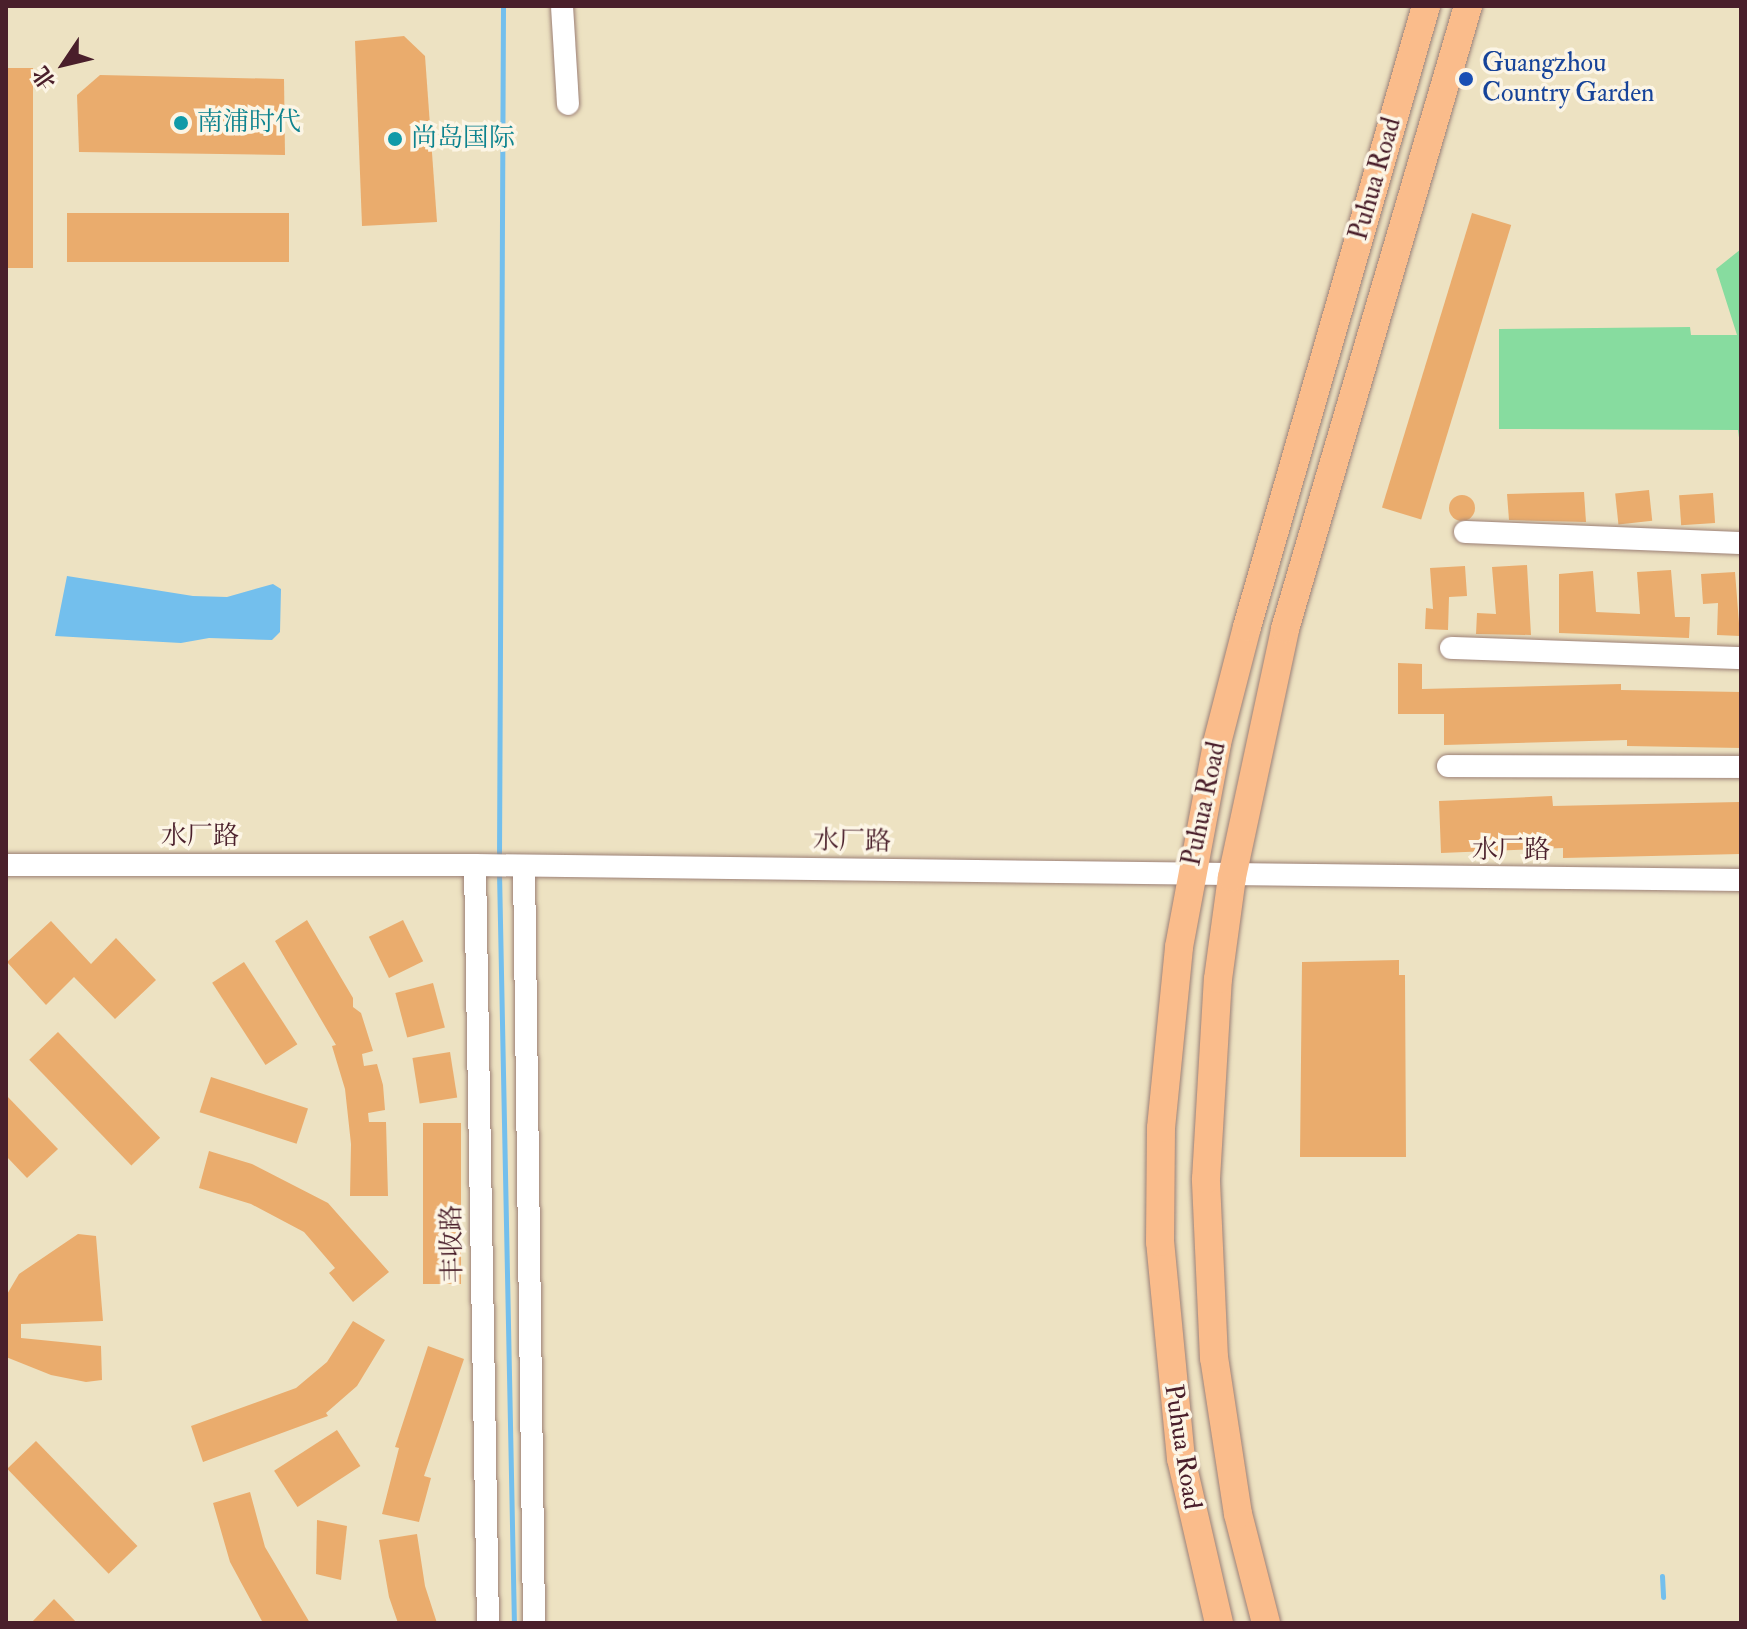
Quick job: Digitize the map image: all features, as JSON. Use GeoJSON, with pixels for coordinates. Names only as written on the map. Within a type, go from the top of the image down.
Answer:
{"type":"FeatureCollection","features":[{"type":"Feature","properties":{"kind":"main road","name":"Puhua Road"},"geometry":{"type":"LineString","coordinates":[[1219,1623],[1181,1459],[1160,1242],[1163,1113],[1190,876],[1247,627],[1426,6]]}},
{"type":"Feature","properties":{"kind":"main road","name":"Puhua Road"},"geometry":{"type":"LineString","coordinates":[[1266,1623],[1224,1434],[1207,1262],[1211,1055],[1232,877],[1285,629],[1468,6]]}},
{"type":"Feature","properties":{"kind":"street"},"geometry":{"type":"LineString","coordinates":[[562,6],[568,104]]}},
{"type":"Feature","properties":{"kind":"street"},"geometry":{"type":"LineString","coordinates":[[1465,532],[1741,543]]}},
{"type":"Feature","properties":{"kind":"street"},"geometry":{"type":"LineString","coordinates":[[1451,648],[1741,658]]}},
{"type":"Feature","properties":{"kind":"street"},"geometry":{"type":"LineString","coordinates":[[1448,766],[1741,767]]}},
{"type":"Feature","properties":{"kind":"street","name":"水厂路"},"geometry":{"type":"LineString","coordinates":[[6,865],[519,865],[1232,877],[1741,880]]}},
{"type":"Feature","properties":{"kind":"street","name":"丰收路"},"geometry":{"type":"LineString","coordinates":[[483,865],[488,1623]]}},
{"type":"Feature","properties":{"kind":"street"},"geometry":{"type":"LineString","coordinates":[[519,865],[534,1623]]}},
{"type":"Feature","properties":{"kind":"green space"},"geometry":{"type":"Polygon","coordinates":[[[1741,249],[1741,453],[1738,430],[1499,429],[1499,329],[1690,327],[1691,335],[1737,335],[1716,269],[1741,249]]]}},
{"type":"Feature","properties":{"kind":"water"},"geometry":{"type":"Polygon","coordinates":[[[67,576],[193,596],[227,597],[273,584],[281,589],[280,632],[272,640],[209,638],[181,643],[55,636],[67,576]]]}},
{"type":"Feature","properties":{"kind":"building","name":"尚岛国际"},"geometry":{"type":"Polygon","coordinates":[[[404,36],[425,56],[437,222],[362,226],[355,41],[404,36]]]}},
{"type":"Feature","properties":{"kind":"building"},"geometry":{"type":"Polygon","coordinates":[[[6,68],[33,68],[33,268],[6,268],[6,68]]]}},
{"type":"Feature","properties":{"kind":"building","name":"南浦时代"},"geometry":{"type":"Polygon","coordinates":[[[100,75],[284,79],[285,155],[79,152],[77,95],[100,75]]]}},
{"type":"Feature","properties":{"kind":"building","name":"南浦时代"},"geometry":{"type":"Polygon","coordinates":[[[67,213],[289,213],[289,262],[67,262],[67,213]]]}},
{"type":"Feature","properties":{"kind":"building"},"geometry":{"type":"Polygon","coordinates":[[[1472,213],[1511,225],[1421,520],[1382,508],[1472,213]]]}},
{"type":"Feature","properties":{"kind":"building"},"geometry":{"type":"Polygon","coordinates":[[[1649,490],[1652,521],[1618,524],[1615,494],[1649,490]]]}},
{"type":"Feature","properties":{"kind":"building"},"geometry":{"type":"Polygon","coordinates":[[[1584,492],[1586,522],[1509,520],[1507,494],[1584,492]]]}},
{"type":"Feature","properties":{"kind":"building"},"geometry":{"type":"Polygon","coordinates":[[[1713,493],[1715,523],[1681,525],[1679,495],[1713,493]]]}},
{"type":"Feature","properties":{"kind":"building"},"geometry":{"type":"Polygon","coordinates":[[[1462,495],[1471,499],[1475,508],[1471,517],[1462,521],[1453,517],[1449,508],[1453,499],[1462,495]]]}},
{"type":"Feature","properties":{"kind":"building"},"geometry":{"type":"Polygon","coordinates":[[[1527,565],[1531,635],[1476,634],[1477,613],[1496,614],[1492,567],[1527,565]]]}},
{"type":"Feature","properties":{"kind":"building"},"geometry":{"type":"Polygon","coordinates":[[[1465,566],[1467,596],[1449,597],[1448,630],[1425,629],[1426,608],[1433,609],[1430,568],[1465,566]]]}},
{"type":"Feature","properties":{"kind":"building"},"geometry":{"type":"Polygon","coordinates":[[[1671,570],[1675,617],[1690,617],[1689,638],[1559,633],[1559,574],[1593,571],[1596,612],[1640,614],[1637,572],[1671,570]]]}},
{"type":"Feature","properties":{"kind":"building"},"geometry":{"type":"Polygon","coordinates":[[[1735,572],[1740,636],[1717,635],[1718,603],[1703,604],[1701,574],[1735,572]]]}},
{"type":"Feature","properties":{"kind":"building"},"geometry":{"type":"Polygon","coordinates":[[[1398,663],[1422,664],[1422,689],[1621,684],[1621,690],[1741,692],[1741,748],[1627,746],[1627,740],[1444,745],[1444,714],[1398,714],[1398,663]]]}},
{"type":"Feature","properties":{"kind":"building"},"geometry":{"type":"Polygon","coordinates":[[[1552,796],[1553,806],[1739,802],[1740,854],[1563,858],[1563,848],[1441,853],[1439,801],[1552,796]]]}},
{"type":"Feature","properties":{"kind":"building"},"geometry":{"type":"Polygon","coordinates":[[[307,920],[353,998],[353,1007],[361,1013],[373,1051],[362,1054],[364,1066],[377,1064],[385,1110],[368,1113],[369,1122],[386,1122],[388,1196],[350,1196],[351,1144],[345,1089],[332,1046],[336,1045],[275,941],[307,920]]]}},
{"type":"Feature","properties":{"kind":"building"},"geometry":{"type":"Polygon","coordinates":[[[403,920],[423,961],[389,978],[369,937],[403,920]]]}},
{"type":"Feature","properties":{"kind":"building"},"geometry":{"type":"Polygon","coordinates":[[[51,921],[91,964],[116,938],[156,980],[115,1019],[74,977],[46,1005],[7,962],[51,921]]]}},
{"type":"Feature","properties":{"kind":"building"},"geometry":{"type":"Polygon","coordinates":[[[1399,960],[1399,975],[1405,975],[1406,1157],[1300,1157],[1302,962],[1399,960]]]}},
{"type":"Feature","properties":{"kind":"building"},"geometry":{"type":"Polygon","coordinates":[[[244,962],[297,1044],[266,1065],[212,983],[244,962]]]}},
{"type":"Feature","properties":{"kind":"building"},"geometry":{"type":"Polygon","coordinates":[[[433,983],[445,1027],[407,1038],[395,993],[433,983]]]}},
{"type":"Feature","properties":{"kind":"building"},"geometry":{"type":"Polygon","coordinates":[[[58,1032],[160,1138],[131,1166],[29,1060],[58,1032]]]}},
{"type":"Feature","properties":{"kind":"building"},"geometry":{"type":"Polygon","coordinates":[[[450,1052],[457,1097],[420,1103],[412,1058],[450,1052]]]}},
{"type":"Feature","properties":{"kind":"building"},"geometry":{"type":"Polygon","coordinates":[[[211,1077],[308,1109],[297,1144],[200,1112],[211,1077]]]}},
{"type":"Feature","properties":{"kind":"building"},"geometry":{"type":"Polygon","coordinates":[[[6,1095],[58,1149],[27,1178],[6,1156],[6,1095]]]}},
{"type":"Feature","properties":{"kind":"building"},"geometry":{"type":"Polygon","coordinates":[[[423,1123],[461,1123],[461,1284],[423,1284],[423,1123]]]}},
{"type":"Feature","properties":{"kind":"building"},"geometry":{"type":"Polygon","coordinates":[[[209,1151],[252,1164],[328,1203],[389,1272],[353,1302],[329,1273],[335,1268],[304,1232],[251,1204],[199,1188],[209,1151]]]}},
{"type":"Feature","properties":{"kind":"building"},"geometry":{"type":"Polygon","coordinates":[[[78,1234],[96,1236],[103,1321],[21,1324],[21,1338],[101,1346],[102,1380],[86,1382],[51,1375],[6,1357],[6,1296],[19,1274],[78,1234]]]}},
{"type":"Feature","properties":{"kind":"building"},"geometry":{"type":"Polygon","coordinates":[[[353,1321],[385,1340],[357,1386],[326,1413],[328,1416],[203,1462],[191,1426],[296,1388],[327,1362],[353,1321]]]}},
{"type":"Feature","properties":{"kind":"building"},"geometry":{"type":"Polygon","coordinates":[[[428,1346],[464,1359],[424,1476],[431,1478],[419,1522],[382,1514],[399,1448],[395,1447],[428,1346]]]}},
{"type":"Feature","properties":{"kind":"building"},"geometry":{"type":"Polygon","coordinates":[[[337,1430],[360,1466],[298,1507],[274,1471],[337,1430]]]}},
{"type":"Feature","properties":{"kind":"building"},"geometry":{"type":"Polygon","coordinates":[[[36,1441],[137,1546],[109,1574],[7,1469],[36,1441]]]}},
{"type":"Feature","properties":{"kind":"building"},"geometry":{"type":"Polygon","coordinates":[[[250,1492],[265,1547],[310,1623],[263,1623],[230,1562],[213,1503],[250,1492]]]}},
{"type":"Feature","properties":{"kind":"building"},"geometry":{"type":"Polygon","coordinates":[[[317,1520],[347,1526],[341,1580],[316,1574],[317,1520]]]}},
{"type":"Feature","properties":{"kind":"building"},"geometry":{"type":"Polygon","coordinates":[[[417,1534],[425,1586],[437,1623],[398,1623],[389,1597],[379,1540],[417,1534]]]}},
{"type":"Feature","properties":{"kind":"building"},"geometry":{"type":"Polygon","coordinates":[[[54,1599],[77,1623],[31,1623],[54,1599]]]}},
{"type":"Feature","properties":{"kind":"waterway"},"geometry":{"type":"LineString","coordinates":[[499,858],[503,6]]}},
{"type":"Feature","properties":{"kind":"waterway"},"geometry":{"type":"LineString","coordinates":[[499,872],[514,1623]]}},
{"type":"Feature","properties":{"kind":"waterway"},"geometry":{"type":"LineString","coordinates":[[1662,1576],[1663,1597]]}},
{"type":"Feature","properties":{"kind":"place","name":"Guangzhou Country Garden"},"geometry":{"type":"Point","coordinates":[1466,79]}},
{"type":"Feature","properties":{"kind":"place","name":"南浦时代"},"geometry":{"type":"Point","coordinates":[181,123]}},
{"type":"Feature","properties":{"kind":"place","name":"尚岛国际"},"geometry":{"type":"Point","coordinates":[395,139]}}]}
